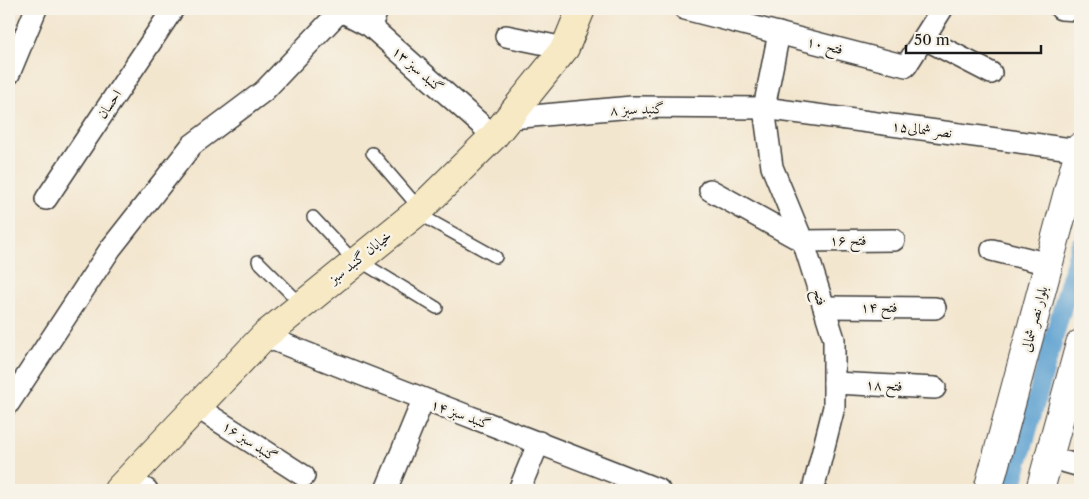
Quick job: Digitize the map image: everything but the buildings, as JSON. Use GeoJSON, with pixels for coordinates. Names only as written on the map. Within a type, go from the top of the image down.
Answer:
{"type":"FeatureCollection","features":[{"type":"Feature","properties":{"kind":"main road","name":"خیابان گنبد سبز"},"geometry":{"type":"LineString","coordinates":[[131,486],[195,406],[264,336],[355,260],[418,211],[502,127],[565,48],[578,9]]}},
{"type":"Feature","properties":{"kind":"street"},"geometry":{"type":"LineString","coordinates":[[9,74],[36,9]]}},
{"type":"Feature","properties":{"kind":"street","name":"احسان"},"geometry":{"type":"LineString","coordinates":[[46,199],[173,9]]}},
{"type":"Feature","properties":{"kind":"street","name":"فتح ۱۰"},"geometry":{"type":"LineString","coordinates":[[684,9],[745,16],[779,33],[906,66],[925,40]]}},
{"type":"Feature","properties":{"kind":"street"},"geometry":{"type":"LineString","coordinates":[[942,9],[925,40],[991,73]]}},
{"type":"Feature","properties":{"kind":"street"},"geometry":{"type":"LineString","coordinates":[[1061,9],[1080,10]]}},
{"type":"Feature","properties":{"kind":"street"},"geometry":{"type":"LineString","coordinates":[[9,403],[111,248],[192,145],[264,91],[339,10]]}},
{"type":"Feature","properties":{"kind":"street","name":"گنبد سبز ۱۳"},"geometry":{"type":"LineString","coordinates":[[339,10],[374,18],[502,127]]}},
{"type":"Feature","properties":{"kind":"street","name":"فتح"},"geometry":{"type":"LineString","coordinates":[[779,33],[764,108],[772,167],[802,241],[834,338],[834,407],[813,490]]}},
{"type":"Feature","properties":{"kind":"street"},"geometry":{"type":"LineString","coordinates":[[506,36],[565,48]]}},
{"type":"Feature","properties":{"kind":"street","name":"گنبد سبز ۸"},"geometry":{"type":"LineString","coordinates":[[502,127],[632,107],[764,108]]}},
{"type":"Feature","properties":{"kind":"street","name":"نصر شمالی۱۵"},"geometry":{"type":"LineString","coordinates":[[764,108],[1080,148]]}},
{"type":"Feature","properties":{"kind":"street","name":"بلوار نصر شمالی"},"geometry":{"type":"LineString","coordinates":[[988,490],[1080,148]]}},
{"type":"Feature","properties":{"kind":"street"},"geometry":{"type":"LineString","coordinates":[[710,190],[802,241]]}},
{"type":"Feature","properties":{"kind":"street","name":"فتح ۱۶"},"geometry":{"type":"LineString","coordinates":[[802,241],[894,240]]}},
{"type":"Feature","properties":{"kind":"street"},"geometry":{"type":"LineString","coordinates":[[992,250],[1049,264]]}},
{"type":"Feature","properties":{"kind":"street","name":"فتح ۱۴"},"geometry":{"type":"LineString","coordinates":[[824,307],[935,308]]}},
{"type":"Feature","properties":{"kind":"street","name":"گنبد سبز ۱۴"},"geometry":{"type":"LineString","coordinates":[[264,336],[423,400],[540,442],[659,490]]}},
{"type":"Feature","properties":{"kind":"street"},"geometry":{"type":"LineString","coordinates":[[1040,490],[1080,344]]}},
{"type":"Feature","properties":{"kind":"street","name":"فتح ۱۸"},"geometry":{"type":"LineString","coordinates":[[834,383],[934,388]]}},
{"type":"Feature","properties":{"kind":"street"},"geometry":{"type":"LineString","coordinates":[[386,490],[423,400]]}},
{"type":"Feature","properties":{"kind":"street","name":"گنبد سبز ۱۶"},"geometry":{"type":"LineString","coordinates":[[195,406],[304,476]]}},
{"type":"Feature","properties":{"kind":"street"},"geometry":{"type":"LineString","coordinates":[[519,490],[540,442]]}},
{"type":"Feature","properties":{"kind":"street"},"geometry":{"type":"LineString","coordinates":[[1048,457],[1080,466]]}},
{"type":"Feature","properties":{"kind":"lane"},"geometry":{"type":"LineString","coordinates":[[372,153],[418,211],[496,257]]}},
{"type":"Feature","properties":{"kind":"lane"},"geometry":{"type":"LineString","coordinates":[[313,218],[355,260],[437,308]]}},
{"type":"Feature","properties":{"kind":"lane"},"geometry":{"type":"LineString","coordinates":[[258,261],[302,305]]}},
{"type":"Feature","properties":{"kind":"waterway"},"geometry":{"type":"LineString","coordinates":[[1011,490],[1080,245]]}}]}
